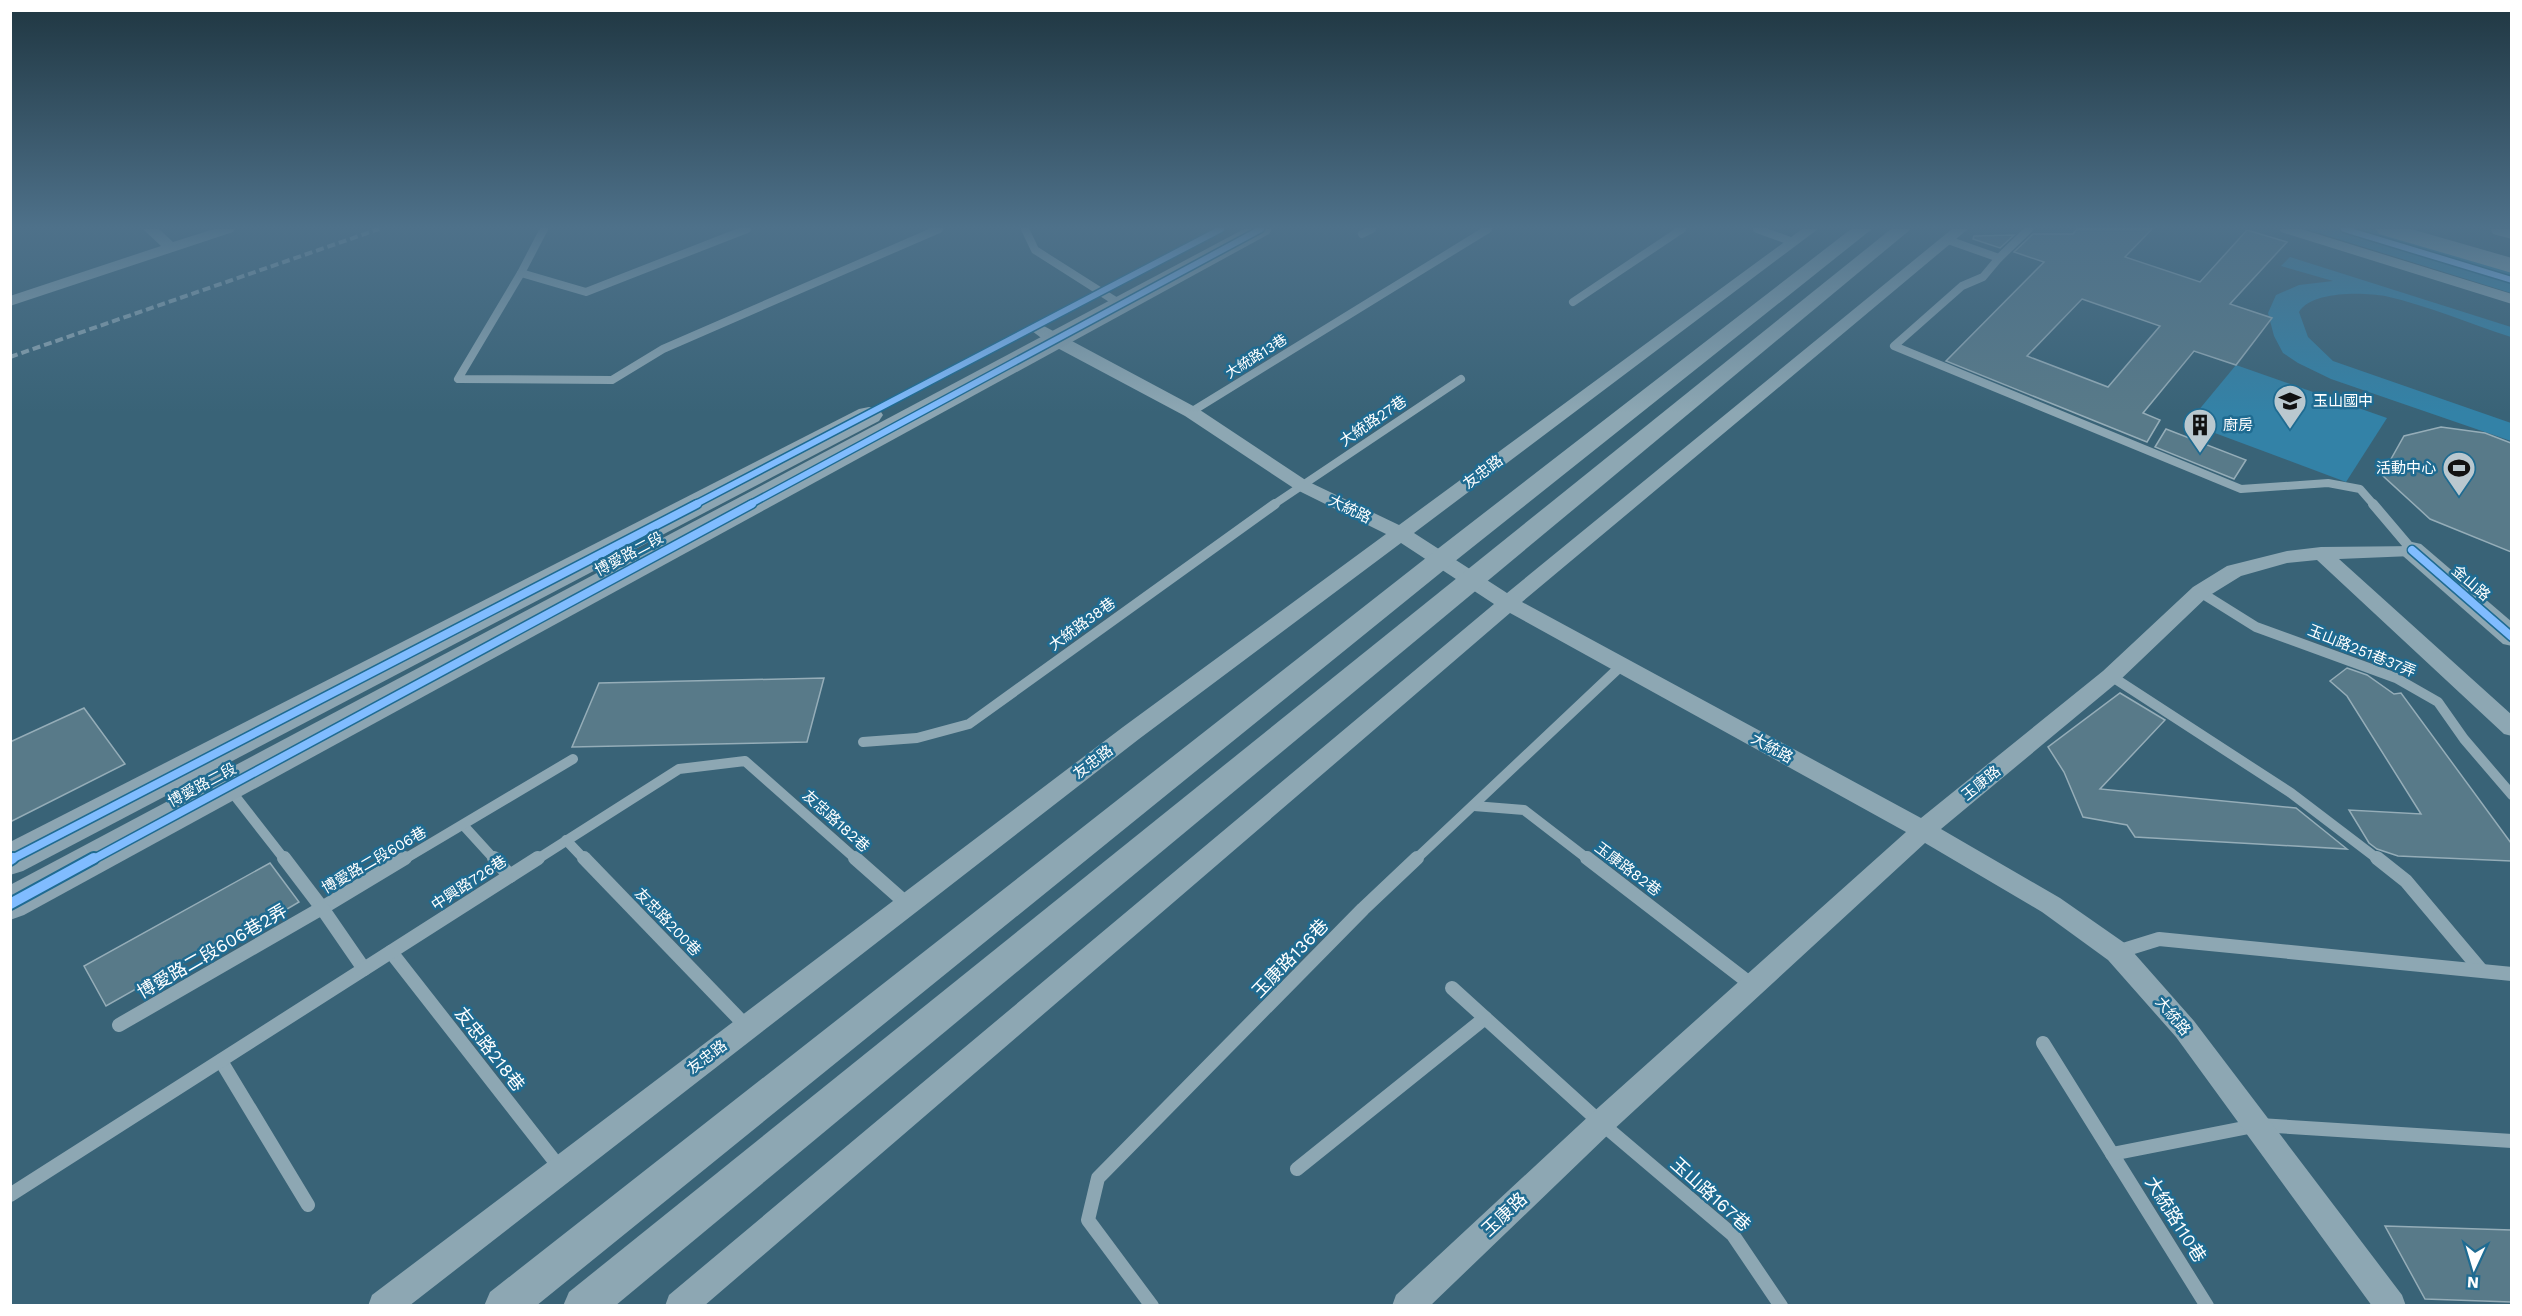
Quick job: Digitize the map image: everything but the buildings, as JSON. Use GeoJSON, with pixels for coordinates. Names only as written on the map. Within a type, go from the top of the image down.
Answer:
{"type":"FeatureCollection","features":[{"type":"Feature","properties":{"kind":"main road","name":"博愛路二段"},"geometry":{"type":"LineString","coordinates":[[10,904],[228,787],[1122,290]]}},
{"type":"Feature","properties":{"kind":"main road","name":"博愛路二段"},"geometry":{"type":"LineString","coordinates":[[1111,297],[1126,290]]}},
{"type":"Feature","properties":{"kind":"main road","name":"博愛路二段"},"geometry":{"type":"LineString","coordinates":[[10,860],[1045,334]]}},
{"type":"Feature","properties":{"kind":"street"},"geometry":{"type":"LineString","coordinates":[[10,302],[45,290]]}},
{"type":"Feature","properties":{"kind":"street","name":"友忠路"},"geometry":{"type":"LineString","coordinates":[[383,1305],[907,904],[1400,533],[1728,290]]}},
{"type":"Feature","properties":{"kind":"street"},"geometry":{"type":"LineString","coordinates":[[504,1305],[1440,560],[1785,290]]}},
{"type":"Feature","properties":{"kind":"street"},"geometry":{"type":"LineString","coordinates":[[584,1305],[1470,579],[1826,290]]}},
{"type":"Feature","properties":{"kind":"street"},"geometry":{"type":"LineString","coordinates":[[680,1305],[1508,603],[1887,290]]}},
{"type":"Feature","properties":{"kind":"street"},"geometry":{"type":"LineString","coordinates":[[2483,290],[2511,299]]}},
{"type":"Feature","properties":{"kind":"street","name":"大統路"},"geometry":{"type":"LineString","coordinates":[[1045,334],[1191,412],[1301,485],[1400,533],[1508,603],[1923,830],[2051,905],[2117,952],[2185,1029],[2259,1125],[2391,1305]]}},
{"type":"Feature","properties":{"kind":"street","name":"玉康路"},"geometry":{"type":"LineString","coordinates":[[1407,1305],[1601,1123],[1923,830],[2111,676],[2200,592],[2234,571],[2287,558],[2321,553],[2412,550]]}},
{"type":"Feature","properties":{"kind":"street","name":"金山路"},"geometry":{"type":"LineString","coordinates":[[2412,550],[2508,630]]}},
{"type":"Feature","properties":{"kind":"street"},"geometry":{"type":"LineString","coordinates":[[2321,553],[2511,728]]}},
{"type":"Feature","properties":{"kind":"lane"},"geometry":{"type":"LineString","coordinates":[[511,290],[458,379],[612,380],[663,349],[798,290]]}},
{"type":"Feature","properties":{"kind":"lane"},"geometry":{"type":"LineString","coordinates":[[1100,290],[1111,297]]}},
{"type":"Feature","properties":{"kind":"lane","name":"大統路13巷"},"geometry":{"type":"LineString","coordinates":[[1191,412],[1388,290]]}},
{"type":"Feature","properties":{"kind":"lane"},"geometry":{"type":"LineString","coordinates":[[1573,302],[1590,290]]}},
{"type":"Feature","properties":{"kind":"lane"},"geometry":{"type":"LineString","coordinates":[[1957,290],[1894,346],[2241,489],[2328,483],[2360,489],[2412,550]]}},
{"type":"Feature","properties":{"kind":"lane","name":"大統路27巷"},"geometry":{"type":"LineString","coordinates":[[1301,485],[1461,379]]}},
{"type":"Feature","properties":{"kind":"lane","name":"大統路38巷"},"geometry":{"type":"LineString","coordinates":[[863,742],[901,742],[934,736],[969,724],[1301,485]]}},
{"type":"Feature","properties":{"kind":"lane","name":"玉山路251巷37弄"},"geometry":{"type":"LineString","coordinates":[[2200,592],[2256,627],[2396,678],[2438,702],[2464,739],[2511,795]]}},
{"type":"Feature","properties":{"kind":"lane","name":"玉康路136巷"},"geometry":{"type":"LineString","coordinates":[[1152,1305],[1088,1220],[1098,1178],[1363,909],[1622,665]]}},
{"type":"Feature","properties":{"kind":"lane"},"geometry":{"type":"LineString","coordinates":[[2111,676],[2291,793],[2406,881],[2481,970]]}},
{"type":"Feature","properties":{"kind":"lane","name":"博愛路二段606巷"},"geometry":{"type":"LineString","coordinates":[[228,787],[322,908],[464,826],[573,759]]}},
{"type":"Feature","properties":{"kind":"lane","name":"友忠路182巷"},"geometry":{"type":"LineString","coordinates":[[746,761],[907,904]]}},
{"type":"Feature","properties":{"kind":"lane","name":"中興路726巷"},"geometry":{"type":"LineString","coordinates":[[10,1195],[679,769],[746,761]]}},
{"type":"Feature","properties":{"kind":"lane","name":"玉康路82巷"},"geometry":{"type":"LineString","coordinates":[[1474,806],[1524,810],[1752,985]]}},
{"type":"Feature","properties":{"kind":"lane"},"geometry":{"type":"LineString","coordinates":[[464,826],[510,876]]}},
{"type":"Feature","properties":{"kind":"lane","name":"友忠路200巷"},"geometry":{"type":"LineString","coordinates":[[566,840],[746,1026]]}},
{"type":"Feature","properties":{"kind":"lane"},"geometry":{"type":"LineString","coordinates":[[322,908],[364,969]]}},
{"type":"Feature","properties":{"kind":"lane","name":"博愛路二段606巷2弄"},"geometry":{"type":"LineString","coordinates":[[119,1025],[322,908]]}},
{"type":"Feature","properties":{"kind":"lane"},"geometry":{"type":"LineString","coordinates":[[2117,952],[2159,939],[2511,974]]}},
{"type":"Feature","properties":{"kind":"lane","name":"友忠路218巷"},"geometry":{"type":"LineString","coordinates":[[391,952],[560,1168]]}},
{"type":"Feature","properties":{"kind":"lane"},"geometry":{"type":"LineString","coordinates":[[1452,988],[1601,1123]]}},
{"type":"Feature","properties":{"kind":"lane"},"geometry":{"type":"LineString","coordinates":[[1297,1169],[1485,1018]]}},
{"type":"Feature","properties":{"kind":"lane","name":"大統路110巷"},"geometry":{"type":"LineString","coordinates":[[2043,1043],[2207,1305]]}},
{"type":"Feature","properties":{"kind":"lane"},"geometry":{"type":"LineString","coordinates":[[221,1061],[308,1205]]}},
{"type":"Feature","properties":{"kind":"lane","name":"玉山路167巷"},"geometry":{"type":"LineString","coordinates":[[1601,1123],[1733,1235],[1780,1305]]}},
{"type":"Feature","properties":{"kind":"lane"},"geometry":{"type":"LineString","coordinates":[[2112,1154],[2259,1125],[2511,1141]]}},
{"type":"Feature","properties":{"kind":"shaded area"},"geometry":{"type":"Polygon","coordinates":[[[2287,290],[2395,290],[2511,327],[2511,337],[2416,304],[2385,296],[2364,294],[2338,295],[2314,300],[2299,312],[2308,337],[2333,361],[2511,423],[2511,441],[2331,379],[2298,363],[2283,353],[2274,336],[2268,313],[2276,295],[2287,290]]]}},
{"type":"Feature","properties":{"kind":"shaded area"},"geometry":{"type":"Polygon","coordinates":[[[2236,365],[2387,418],[2346,482],[2188,423],[2236,365]]]}},
{"type":"Feature","properties":{"kind":"railway"},"geometry":{"type":"LineString","coordinates":[[10,357],[202,290]]}},
{"type":"Feature","properties":{"kind":"cycle path"},"geometry":{"type":"LineString","coordinates":[[10,860],[1106,290]]}},
{"type":"Feature","properties":{"kind":"cycle path"},"geometry":{"type":"LineString","coordinates":[[10,904],[1147,290]]}},
{"type":"Feature","properties":{"kind":"cycle path"},"geometry":{"type":"LineString","coordinates":[[2412,550],[2512,637]]}},
{"type":"Feature","properties":{"kind":"place","name":"玉山國中"},"geometry":{"type":"Point","coordinates":[2290,430]}},
{"type":"Feature","properties":{"kind":"place","name":"廚房"},"geometry":{"type":"Point","coordinates":[2200,454]}},
{"type":"Feature","properties":{"kind":"place","name":"活動中心"},"geometry":{"type":"Point","coordinates":[2459,497]}}]}
